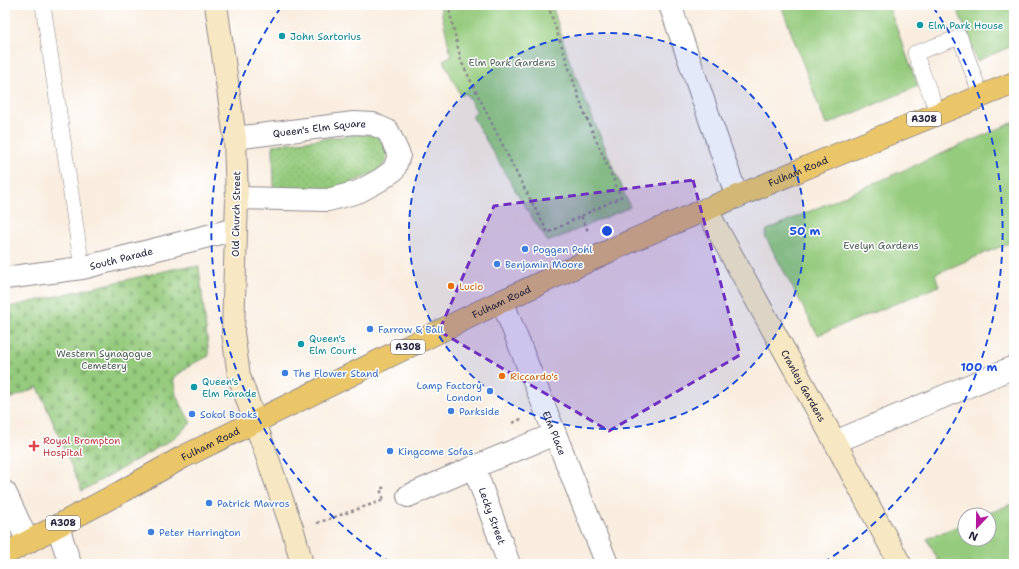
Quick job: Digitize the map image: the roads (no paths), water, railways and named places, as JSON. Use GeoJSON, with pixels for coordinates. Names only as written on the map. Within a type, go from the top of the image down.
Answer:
{"type":"FeatureCollection","features":[{"type":"Feature","properties":{"kind":"main road","name":"Fulham Road"},"geometry":{"type":"LineString","coordinates":[[5,554],[58,527],[183,457],[633,240],[1014,83]]}},
{"type":"Feature","properties":{"kind":"street","name":"Old Church Street"},"geometry":{"type":"LineString","coordinates":[[216,5],[235,138],[237,198],[233,334],[240,376],[254,422],[291,524],[302,564]]}},
{"type":"Feature","properties":{"kind":"street"},"geometry":{"type":"LineString","coordinates":[[670,5],[737,197]]}},
{"type":"Feature","properties":{"kind":"street","name":"Queen's Elm Square"},"geometry":{"type":"LineString","coordinates":[[235,138],[354,123],[373,124],[388,131],[399,155],[394,170],[380,180],[358,192],[328,200],[237,198]]}},
{"type":"Feature","properties":{"kind":"street","name":"Cranley Gardens"},"geometry":{"type":"LineString","coordinates":[[706,209],[835,442],[900,564]]}},
{"type":"Feature","properties":{"kind":"street","name":"South Parade"},"geometry":{"type":"LineString","coordinates":[[5,278],[82,268],[236,229]]}},
{"type":"Feature","properties":{"kind":"street","name":"Elm Place"},"geometry":{"type":"LineString","coordinates":[[502,302],[607,564]]}},
{"type":"Feature","properties":{"kind":"street"},"geometry":{"type":"LineString","coordinates":[[835,442],[1014,367]]}},
{"type":"Feature","properties":{"kind":"street"},"geometry":{"type":"LineString","coordinates":[[408,496],[555,434]]}},
{"type":"Feature","properties":{"kind":"street","name":"Lecky Street"},"geometry":{"type":"LineString","coordinates":[[474,467],[509,564]]}},
{"type":"Feature","properties":{"kind":"street"},"geometry":{"type":"LineString","coordinates":[[5,492],[28,542]]}},
{"type":"Feature","properties":{"kind":"street"},"geometry":{"type":"LineString","coordinates":[[58,527],[70,564]]}},
{"type":"Feature","properties":{"kind":"lane"},"geometry":{"type":"LineString","coordinates":[[43,5],[82,268]]}},
{"type":"Feature","properties":{"kind":"lane"},"geometry":{"type":"LineString","coordinates":[[938,114],[916,53],[960,37],[981,96]]}},
{"type":"Feature","properties":{"kind":"place","name":"Elm Park House"},"geometry":{"type":"Point","coordinates":[920,25]}},
{"type":"Feature","properties":{"kind":"place","name":"John Sartorius"},"geometry":{"type":"Point","coordinates":[282,36]}},
{"type":"Feature","properties":{"kind":"place","name":"Poggen Pohl"},"geometry":{"type":"Point","coordinates":[525,249]}},
{"type":"Feature","properties":{"kind":"place","name":"Benjamin Moore"},"geometry":{"type":"Point","coordinates":[497,264]}},
{"type":"Feature","properties":{"kind":"place","name":"Lucio"},"geometry":{"type":"Point","coordinates":[451,286]}},
{"type":"Feature","properties":{"kind":"place","name":"Farrow & Ball"},"geometry":{"type":"Point","coordinates":[370,329]}},
{"type":"Feature","properties":{"kind":"place","name":"Queen's Elm Court"},"geometry":{"type":"Point","coordinates":[301,344]}},
{"type":"Feature","properties":{"kind":"place","name":"The Flower Stand"},"geometry":{"type":"Point","coordinates":[285,373]}},
{"type":"Feature","properties":{"kind":"place","name":"Riccardo's"},"geometry":{"type":"Point","coordinates":[502,376]}},
{"type":"Feature","properties":{"kind":"place","name":"Queen's Elm Parade"},"geometry":{"type":"Point","coordinates":[194,387]}},
{"type":"Feature","properties":{"kind":"place","name":"Lamp Factory London"},"geometry":{"type":"Point","coordinates":[490,391]}},
{"type":"Feature","properties":{"kind":"place","name":"Parkside"},"geometry":{"type":"Point","coordinates":[451,411]}},
{"type":"Feature","properties":{"kind":"place","name":"Sokol Books"},"geometry":{"type":"Point","coordinates":[192,414]}},
{"type":"Feature","properties":{"kind":"place","name":"Royal Brompton Hospital"},"geometry":{"type":"Point","coordinates":[34,446]}},
{"type":"Feature","properties":{"kind":"place","name":"Kingcome Sofas"},"geometry":{"type":"Point","coordinates":[390,451]}},
{"type":"Feature","properties":{"kind":"place","name":"Patrick Mavros"},"geometry":{"type":"Point","coordinates":[209,503]}},
{"type":"Feature","properties":{"kind":"place","name":"Peter Harrington"},"geometry":{"type":"Point","coordinates":[151,532]}},
{"type":"Feature","properties":{"kind":"park label","name":"Elm Park Gardens"},"geometry":{"type":"Point","coordinates":[512,62]}},
{"type":"Feature","properties":{"kind":"park label","name":"Evelyn Gardens"},"geometry":{"type":"Point","coordinates":[881,245]}},
{"type":"Feature","properties":{"kind":"park label","name":"Western Synagogue Cemetery"},"geometry":{"type":"Point","coordinates":[104,358]}}]}
